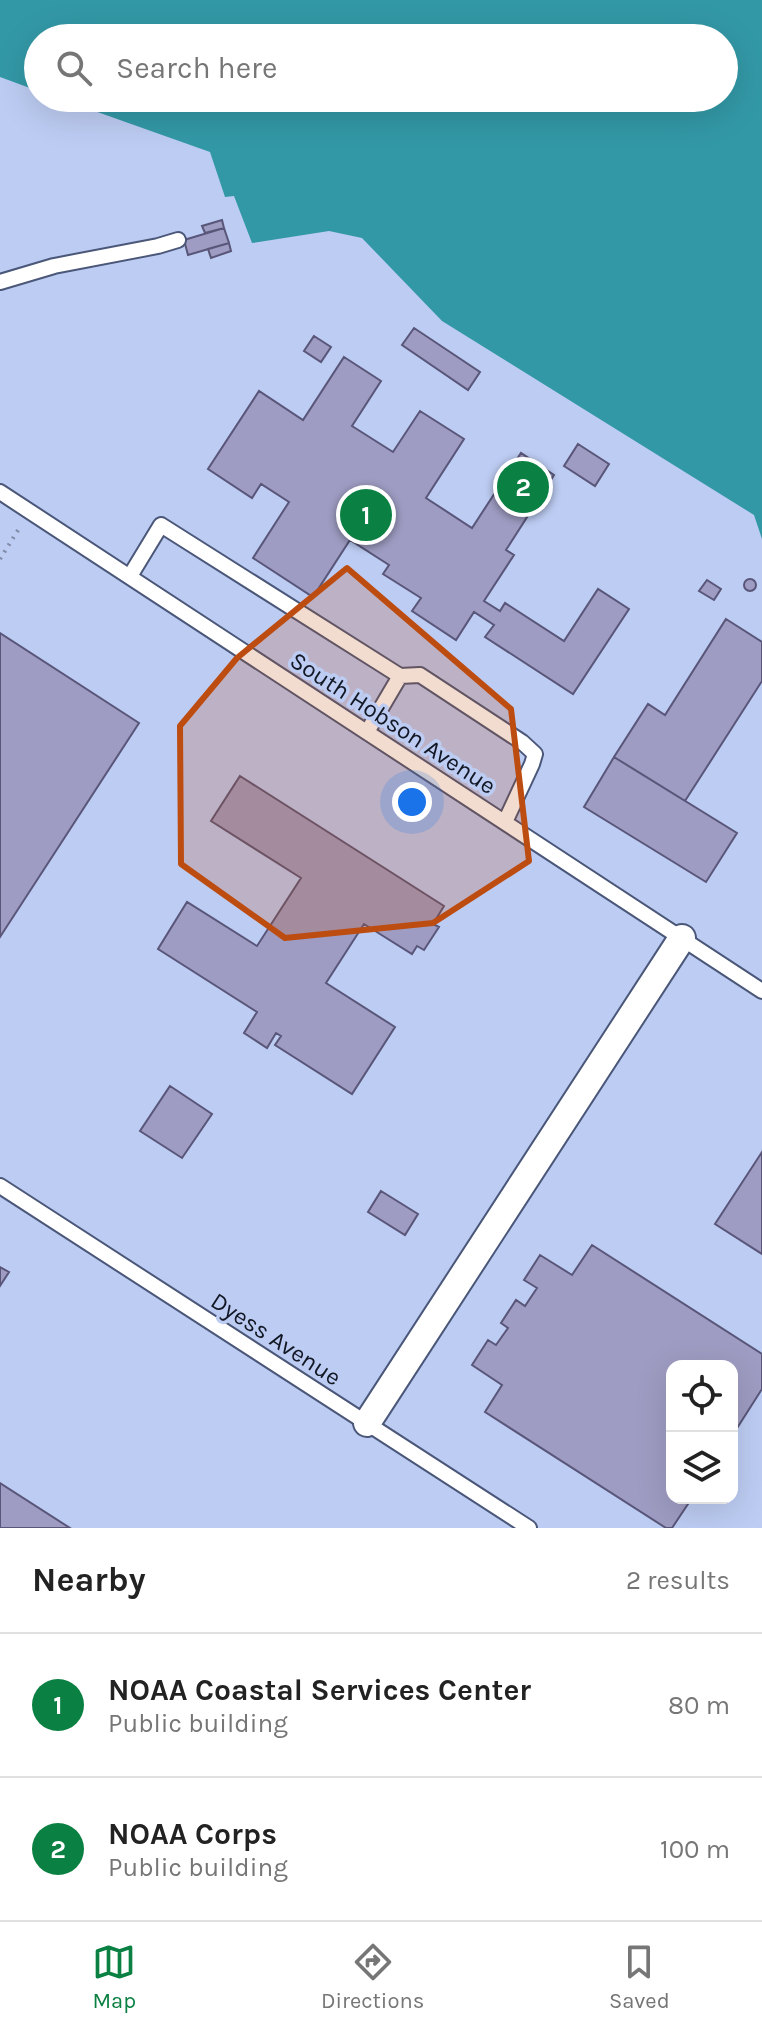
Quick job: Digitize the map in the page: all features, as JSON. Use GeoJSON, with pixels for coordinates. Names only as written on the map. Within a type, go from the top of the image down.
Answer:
{"type":"FeatureCollection","features":[{"type":"Feature","properties":{"kind":"street"},"geometry":{"type":"LineString","coordinates":[[367,1423],[682,938]]}},
{"type":"Feature","properties":{"kind":"lane"},"geometry":{"type":"LineString","coordinates":[[0,282],[54,266],[178,240]]}},
{"type":"Feature","properties":{"kind":"lane","name":"South Hobson Avenue"},"geometry":{"type":"LineString","coordinates":[[0,492],[762,991]]}},
{"type":"Feature","properties":{"kind":"lane"},"geometry":{"type":"LineString","coordinates":[[130,576],[161,525],[400,676],[420,675],[522,742],[535,754],[505,822]]}},
{"type":"Feature","properties":{"kind":"lane"},"geometry":{"type":"LineString","coordinates":[[367,732],[400,676]]}},
{"type":"Feature","properties":{"kind":"lane","name":"Dyess Avenue"},"geometry":{"type":"LineString","coordinates":[[0,1186],[529,1528]]}},
{"type":"Feature","properties":{"kind":"path"},"geometry":{"type":"LineString","coordinates":[[0,559],[30,512]]}},
{"type":"Feature","properties":{"kind":"highlighted area"},"geometry":{"type":"Polygon","coordinates":[[[347,568],[511,709],[529,861],[433,923],[285,938],[181,864],[180,726],[237,658],[347,568]]]}},
{"type":"Feature","properties":{"kind":"shaded area"},"geometry":{"type":"Polygon","coordinates":[[[0,0],[762,0],[762,539],[754,515],[442,321],[362,238],[329,231],[252,243],[234,196],[225,197],[210,152],[97,112],[738,112],[738,24],[24,24],[24,86],[0,77],[0,0]]]}},
{"type":"Feature","properties":{"kind":"building"},"geometry":{"type":"Polygon","coordinates":[[[222,220],[224,228],[205,233],[202,226],[222,220]]]}},
{"type":"Feature","properties":{"kind":"building"},"geometry":{"type":"Polygon","coordinates":[[[224,228],[229,243],[188,255],[184,240],[224,228]]]}},
{"type":"Feature","properties":{"kind":"building"},"geometry":{"type":"Polygon","coordinates":[[[229,243],[231,251],[211,258],[208,249],[229,243]]]}},
{"type":"Feature","properties":{"kind":"building"},"geometry":{"type":"Polygon","coordinates":[[[414,328],[480,372],[468,390],[402,345],[414,328]]]}},
{"type":"Feature","properties":{"kind":"building"},"geometry":{"type":"Polygon","coordinates":[[[314,336],[331,347],[321,362],[304,351],[314,336]]]}},
{"type":"Feature","properties":{"kind":"building"},"geometry":{"type":"Polygon","coordinates":[[[344,357],[381,381],[352,426],[393,452],[420,411],[464,439],[426,498],[472,528],[521,453],[554,475],[506,550],[514,555],[484,601],[500,611],[505,603],[564,641],[598,589],[629,609],[573,694],[485,637],[494,625],[474,612],[456,640],[412,611],[421,598],[383,574],[389,565],[350,540],[313,597],[253,558],[289,502],[261,484],[252,498],[208,469],[259,391],[303,420],[344,357]]]}},
{"type":"Feature","properties":{"kind":"building"},"geometry":{"type":"Polygon","coordinates":[[[578,444],[609,464],[595,486],[564,466],[578,444]]]}},
{"type":"Feature","properties":{"kind":"building"},"geometry":{"type":"Polygon","coordinates":[[[750,579],[756,585],[750,591],[744,585],[750,579]]]}},
{"type":"Feature","properties":{"kind":"building"},"geometry":{"type":"Polygon","coordinates":[[[707,580],[721,589],[714,600],[699,591],[707,580]]]}},
{"type":"Feature","properties":{"kind":"building"},"geometry":{"type":"Polygon","coordinates":[[[726,619],[762,642],[762,681],[685,801],[614,757],[648,704],[665,715],[726,619]]]}},
{"type":"Feature","properties":{"kind":"building"},"geometry":{"type":"Polygon","coordinates":[[[0,633],[139,723],[0,937],[0,633]]]}},
{"type":"Feature","properties":{"kind":"building"},"geometry":{"type":"Polygon","coordinates":[[[614,757],[737,833],[706,882],[584,807],[614,757]]]}},
{"type":"Feature","properties":{"kind":"building"},"geometry":{"type":"Polygon","coordinates":[[[240,776],[444,906],[433,924],[439,927],[424,950],[417,946],[412,954],[364,924],[326,983],[395,1027],[352,1094],[275,1045],[281,1036],[276,1033],[267,1048],[244,1033],[257,1012],[158,949],[187,902],[257,946],[301,878],[211,821],[240,776]]]}},
{"type":"Feature","properties":{"kind":"building"},"geometry":{"type":"Polygon","coordinates":[[[170,1086],[212,1114],[182,1158],[140,1131],[170,1086]]]}},
{"type":"Feature","properties":{"kind":"building"},"geometry":{"type":"Polygon","coordinates":[[[762,1152],[762,1254],[715,1224],[762,1152]]]}},
{"type":"Feature","properties":{"kind":"building"},"geometry":{"type":"Polygon","coordinates":[[[381,1191],[418,1214],[405,1235],[368,1212],[381,1191]]]}},
{"type":"Feature","properties":{"kind":"building"},"geometry":{"type":"Polygon","coordinates":[[[592,1245],[762,1354],[762,1389],[738,1427],[738,1360],[666,1360],[666,1504],[688,1504],[672,1528],[666,1528],[485,1412],[502,1385],[472,1365],[488,1340],[496,1345],[508,1328],[501,1323],[516,1300],[525,1306],[537,1288],[524,1280],[540,1255],[572,1275],[592,1245]]]}},
{"type":"Feature","properties":{"kind":"building"},"geometry":{"type":"Polygon","coordinates":[[[0,1267],[9,1272],[0,1286],[0,1267]]]}},
{"type":"Feature","properties":{"kind":"building"},"geometry":{"type":"Polygon","coordinates":[[[0,1483],[70,1528],[0,1528],[0,1483]]]}},
{"type":"Feature","properties":{"kind":"place","name":"NOAA Corps"},"geometry":{"type":"Point","coordinates":[523,487]}},
{"type":"Feature","properties":{"kind":"place","name":"NOAA Coastal Services Center"},"geometry":{"type":"Point","coordinates":[366,515]}}]}
